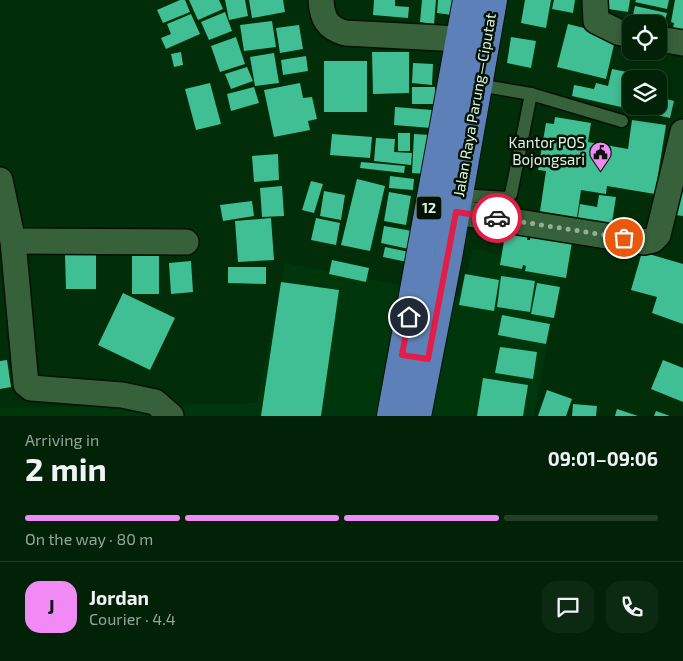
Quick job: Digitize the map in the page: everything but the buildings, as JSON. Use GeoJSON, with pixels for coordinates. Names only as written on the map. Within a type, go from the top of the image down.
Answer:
{"type":"FeatureCollection","features":[{"type":"Feature","properties":{"kind":"highway","name":"Jalan Raya Parung—Ciputat"},"geometry":{"type":"LineString","coordinates":[[391,416],[467,0]]}},
{"type":"Feature","properties":{"kind":"highway","name":"Jalan Raya Parung—Ciputat"},"geometry":{"type":"LineString","coordinates":[[417,416],[493,0]]}},
{"type":"Feature","properties":{"kind":"highway"},"geometry":{"type":"LineString","coordinates":[[402,355],[428,359]]}},
{"type":"Feature","properties":{"kind":"street"},"geometry":{"type":"LineString","coordinates":[[321,0],[327,24],[335,30],[345,33],[460,40]]}},
{"type":"Feature","properties":{"kind":"street"},"geometry":{"type":"LineString","coordinates":[[595,0],[596,20],[609,28],[622,32]]}},
{"type":"Feature","properties":{"kind":"street"},"geometry":{"type":"LineString","coordinates":[[667,40],[683,43]]}},
{"type":"Feature","properties":{"kind":"street"},"geometry":{"type":"LineString","coordinates":[[457,203],[644,242],[653,240],[658,235],[683,132]]}},
{"type":"Feature","properties":{"kind":"street"},"geometry":{"type":"LineString","coordinates":[[0,180],[12,241],[26,384],[31,388],[122,394],[155,402],[172,416]]}},
{"type":"Feature","properties":{"kind":"street"},"geometry":{"type":"LineString","coordinates":[[12,241],[186,242]]}},
{"type":"Feature","properties":{"kind":"lane"},"geometry":{"type":"LineString","coordinates":[[478,84],[531,94],[622,121]]}},
{"type":"Feature","properties":{"kind":"lane"},"geometry":{"type":"LineString","coordinates":[[457,203],[508,198],[511,194],[531,94]]}},
{"type":"Feature","properties":{"kind":"shaded area"},"geometry":{"type":"Polygon","coordinates":[[[473,249],[561,266],[534,416],[0,416],[0,408],[257,403],[285,263],[461,297],[473,249]]]}},
{"type":"Feature","properties":{"kind":"way so far"},"geometry":{"type":"LineString","coordinates":[[497,218],[624,238]]}},
{"type":"Feature","properties":{"kind":"place","name":"Kantor POS Bojongsari"},"geometry":{"type":"Point","coordinates":[601,171]}},
{"type":"Feature","properties":{"kind":"route"},"geometry":{"type":"LineString","coordinates":[[409,317],[402,355],[428,359],[456,212],[497,218]]}}]}
